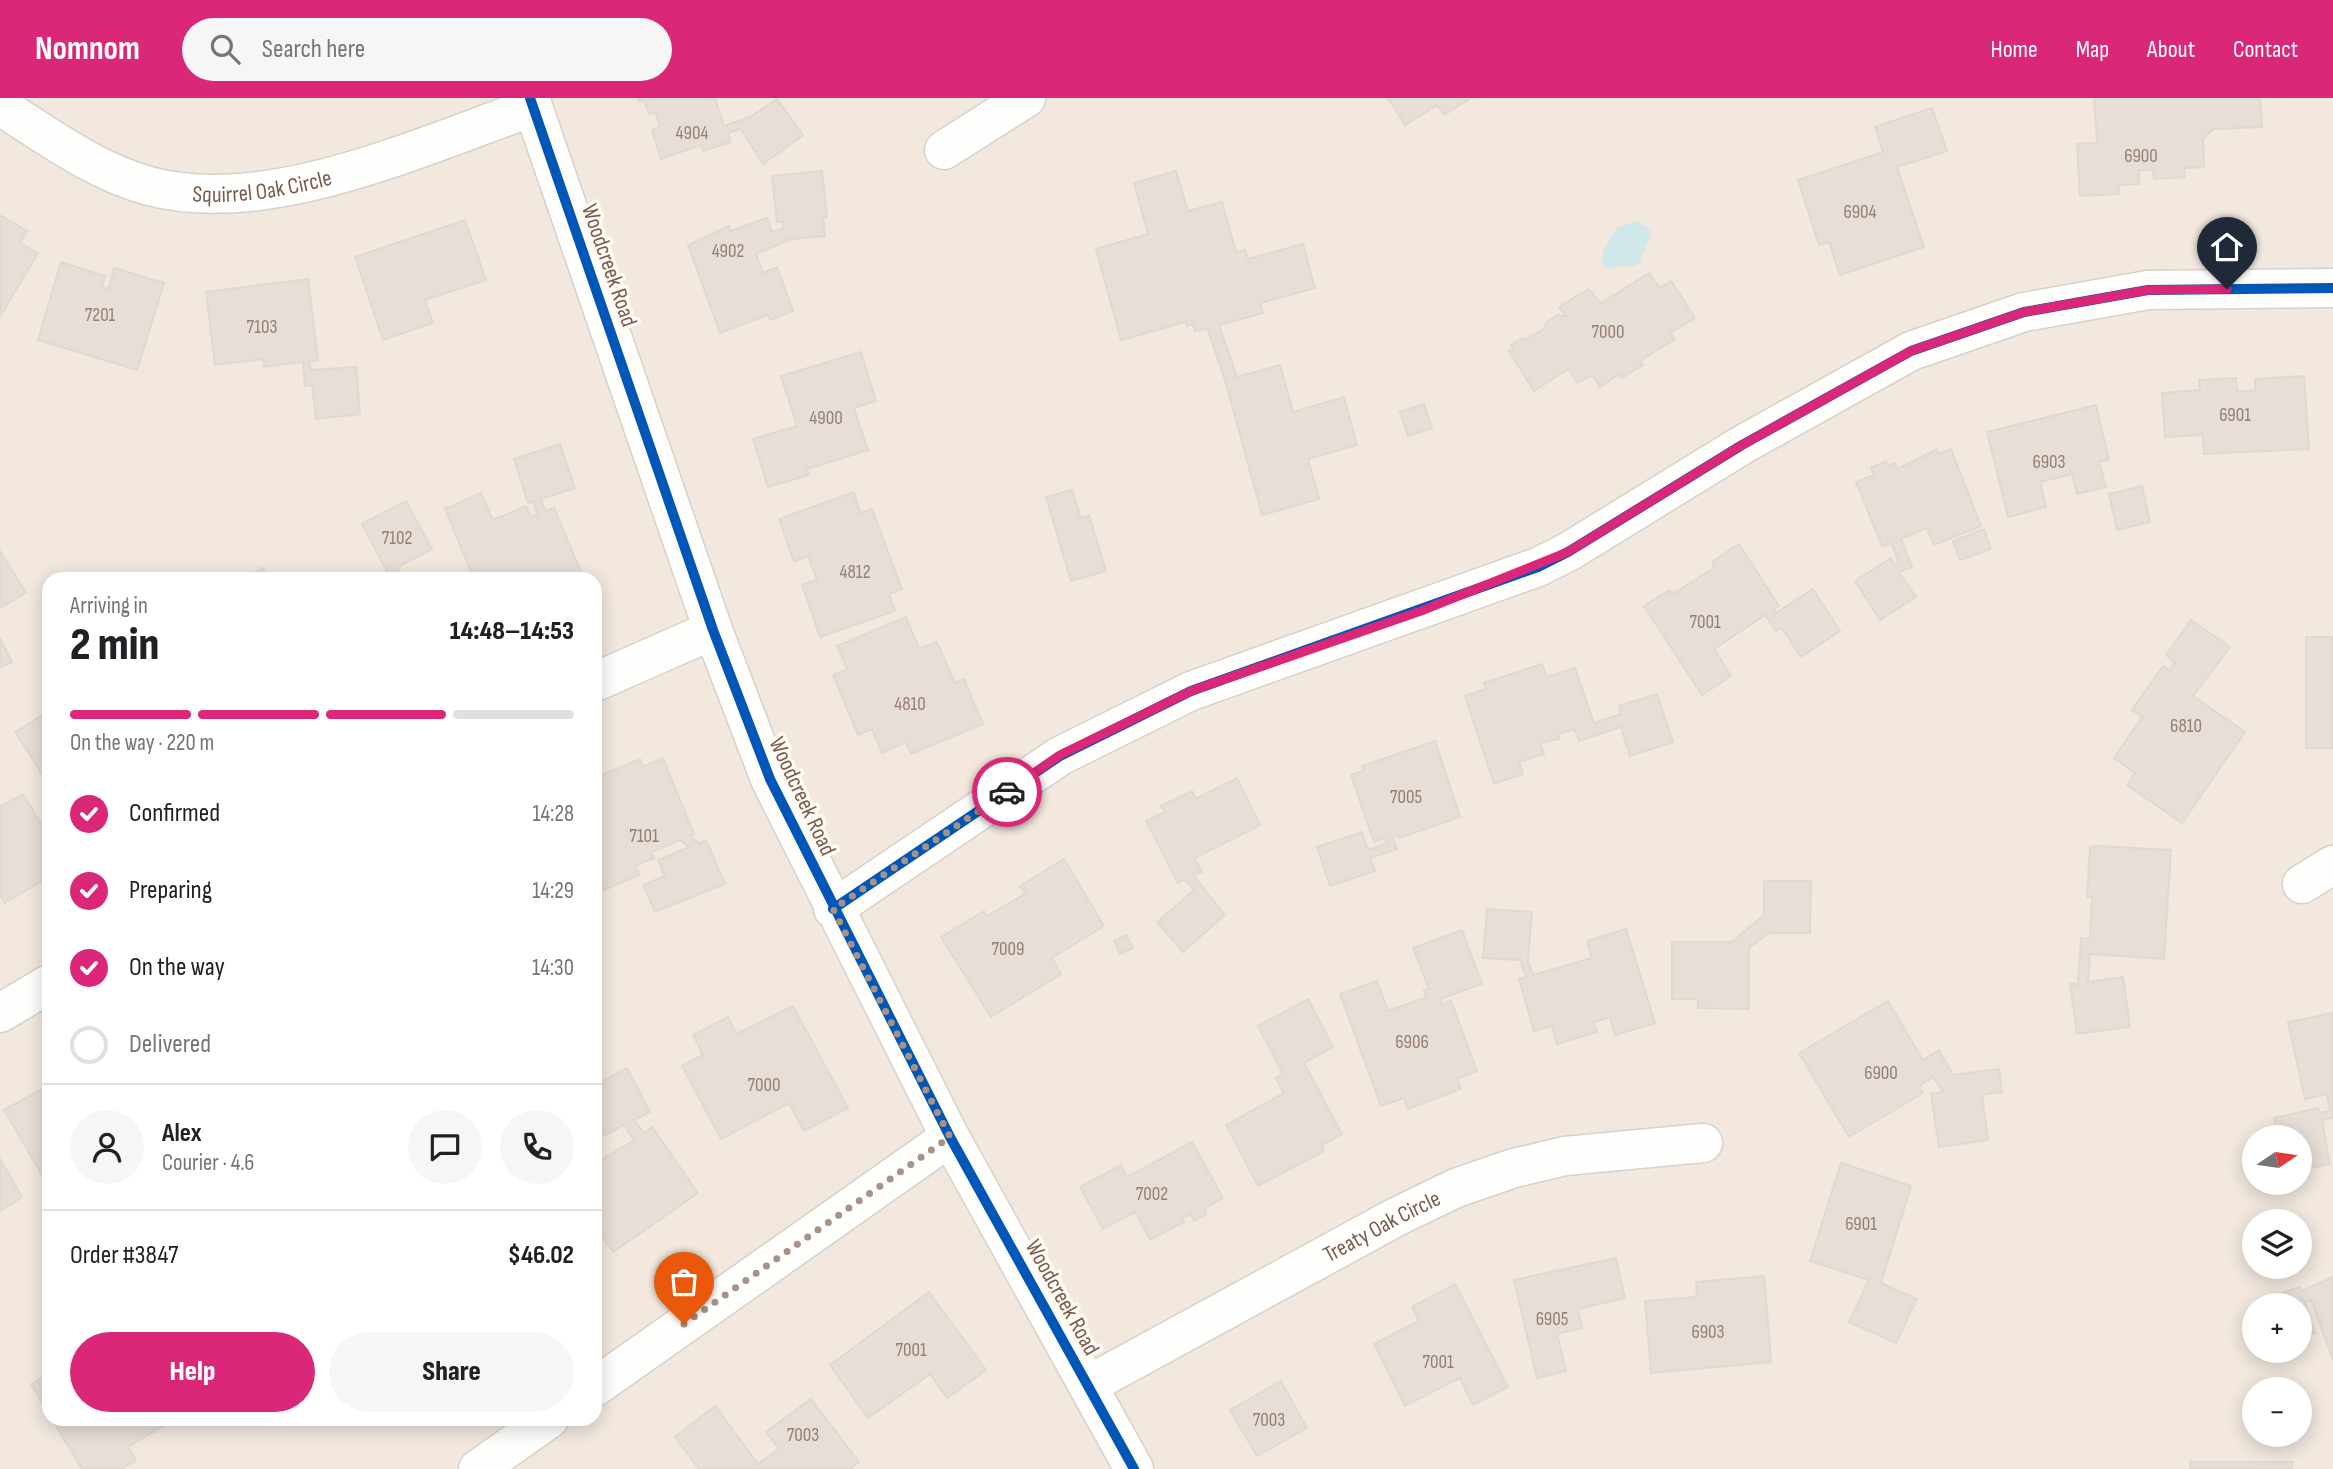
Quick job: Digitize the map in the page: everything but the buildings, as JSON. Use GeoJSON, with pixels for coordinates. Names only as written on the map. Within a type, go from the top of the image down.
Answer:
{"type":"FeatureCollection","features":[{"type":"Feature","properties":{"kind":"street"},"geometry":{"type":"LineString","coordinates":[[944,150],[1026,98]]}},
{"type":"Feature","properties":{"kind":"street","name":"Squirrel Oak Circle"},"geometry":{"type":"LineString","coordinates":[[0,106],[95,165],[149,186],[229,195],[273,190],[348,171],[532,103]]}},
{"type":"Feature","properties":{"kind":"street","name":"Woodcreek Road"},"geometry":{"type":"LineString","coordinates":[[532,103],[713,630],[769,779],[950,1137],[1134,1469]]}},
{"type":"Feature","properties":{"kind":"street"},"geometry":{"type":"LineString","coordinates":[[833,909],[1060,755],[1191,691],[1538,567],[1568,552],[1742,445],[1911,351],[2024,312],[2148,290],[2333,288]]}},
{"type":"Feature","properties":{"kind":"street"},"geometry":{"type":"LineString","coordinates":[[602,679],[713,630]]}},
{"type":"Feature","properties":{"kind":"street"},"geometry":{"type":"LineString","coordinates":[[0,1013],[42,989]]}},
{"type":"Feature","properties":{"kind":"street"},"geometry":{"type":"LineString","coordinates":[[602,1382],[950,1137]]}},
{"type":"Feature","properties":{"kind":"street","name":"Treaty Oak Circle"},"geometry":{"type":"LineString","coordinates":[[1088,1385],[1456,1188],[1514,1168],[1565,1156],[1703,1143]]}},
{"type":"Feature","properties":{"kind":"street"},"geometry":{"type":"LineString","coordinates":[[478,1469],[539,1426]]}},
{"type":"Feature","properties":{"kind":"shaded area"},"geometry":{"type":"Polygon","coordinates":[[[0,98],[2333,98],[2333,1469],[0,1469],[0,98]]]}},
{"type":"Feature","properties":{"kind":"water"},"geometry":{"type":"Polygon","coordinates":[[[1636,221],[1651,230],[1641,263],[1610,269],[1604,266],[1602,255],[1615,231],[1618,227],[1636,221]]]}},
{"type":"Feature","properties":{"kind":"cycle path"},"geometry":{"type":"LineString","coordinates":[[530,98],[713,630],[770,779],[950,1137],[1134,1469]]}},
{"type":"Feature","properties":{"kind":"cycle path"},"geometry":{"type":"LineString","coordinates":[[833,909],[1060,756],[1191,691],[1538,567],[1568,552],[1742,445],[1911,351],[2024,312],[2148,290],[2333,288]]}},
{"type":"Feature","properties":{"kind":"way so far"},"geometry":{"type":"LineString","coordinates":[[684,1324],[950,1137],[833,909],[1007,792]]}},
{"type":"Feature","properties":{"kind":"route"},"geometry":{"type":"LineString","coordinates":[[1007,792],[1060,755],[1191,691],[1538,567],[1568,552],[1742,445],[1911,351],[2024,312],[2148,290],[2227,289]]}}]}
